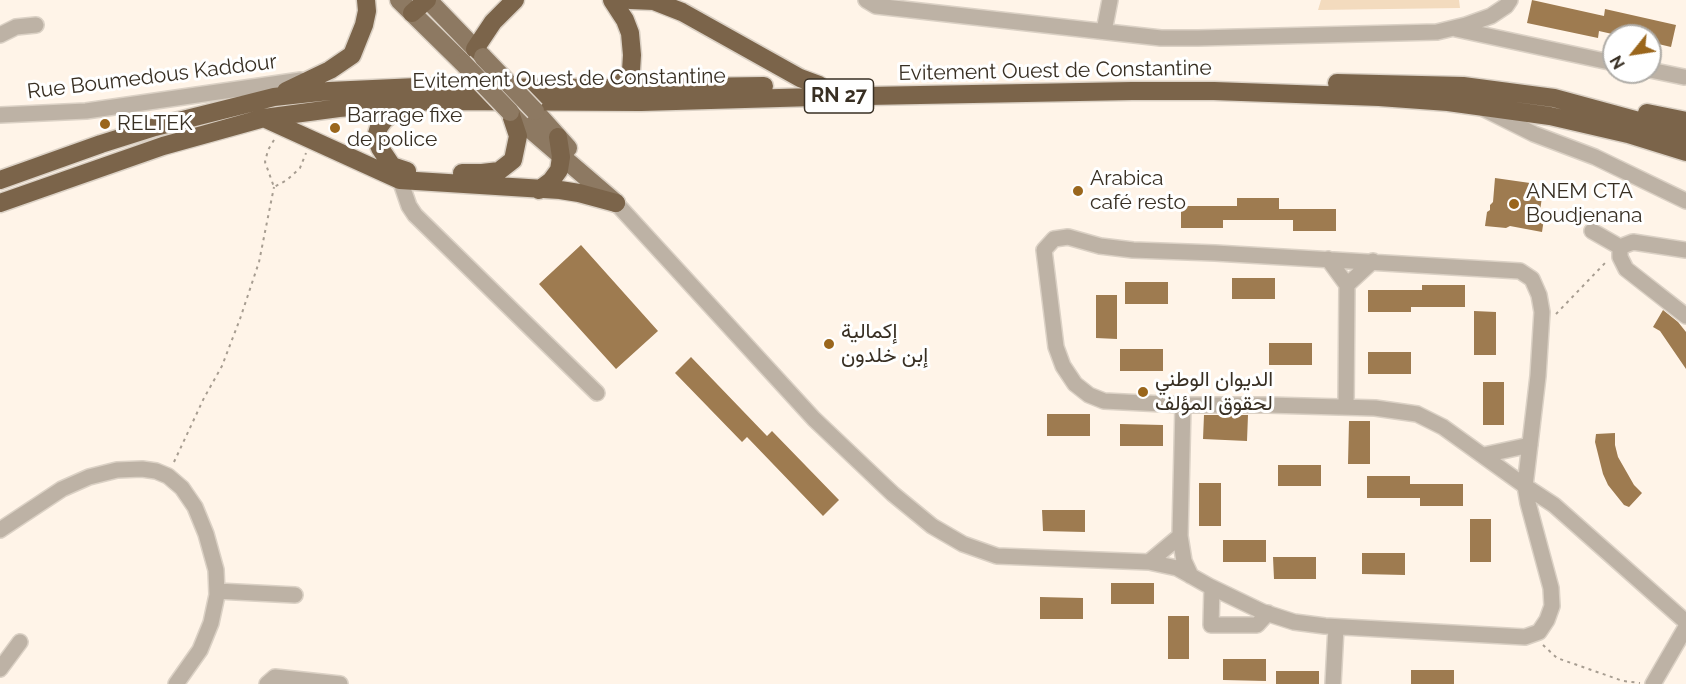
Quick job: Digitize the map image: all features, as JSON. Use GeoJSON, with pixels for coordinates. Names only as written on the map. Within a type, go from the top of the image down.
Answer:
{"type":"FeatureCollection","features":[{"type":"Feature","properties":{"kind":"highway"},"geometry":{"type":"LineString","coordinates":[[274,97],[330,70],[352,55],[364,25],[366,0]]}},
{"type":"Feature","properties":{"kind":"highway"},"geometry":{"type":"LineString","coordinates":[[405,6],[428,0]]}},
{"type":"Feature","properties":{"kind":"highway"},"geometry":{"type":"LineString","coordinates":[[479,53],[493,22],[515,0]]}},
{"type":"Feature","properties":{"kind":"highway"},"geometry":{"type":"LineString","coordinates":[[612,0],[625,20],[630,33],[632,55],[631,71],[618,88]]}},
{"type":"Feature","properties":{"kind":"highway"},"geometry":{"type":"LineString","coordinates":[[630,0],[654,2],[682,12],[800,78],[819,85]]}},
{"type":"Feature","properties":{"kind":"highway","name":"Evitement Ouest de Constantine"},"geometry":{"type":"LineString","coordinates":[[0,180],[155,127],[274,97],[329,91],[417,87],[618,88],[1095,80],[1206,80],[1463,86],[1554,98],[1657,126],[1686,137]]}},
{"type":"Feature","properties":{"kind":"highway","name":"Evitement Ouest de Constantine"},"geometry":{"type":"LineString","coordinates":[[0,203],[163,146],[264,118],[339,108],[432,101],[641,102],[982,93],[1214,91],[1379,97],[1478,107],[1573,121],[1629,134],[1686,152]]}},
{"type":"Feature","properties":{"kind":"highway"},"geometry":{"type":"LineString","coordinates":[[1554,98],[1686,122]]}},
{"type":"Feature","properties":{"kind":"highway"},"geometry":{"type":"LineString","coordinates":[[432,101],[392,113],[378,127],[376,137],[380,148],[392,166],[409,172],[482,173],[499,171],[513,160],[516,148],[518,136],[510,112]]}},
{"type":"Feature","properties":{"kind":"highway"},"geometry":{"type":"LineString","coordinates":[[264,118],[400,180],[579,193],[616,203]]}},
{"type":"Feature","properties":{"kind":"highway"},"geometry":{"type":"LineString","coordinates":[[539,190],[551,181],[559,170],[561,157],[558,137]]}},
{"type":"Feature","properties":{"kind":"main road"},"geometry":{"type":"LineString","coordinates":[[428,0],[535,111],[616,203]]}},
{"type":"Feature","properties":{"kind":"main road"},"geometry":{"type":"LineString","coordinates":[[405,6],[510,112],[616,203]]}},
{"type":"Feature","properties":{"kind":"street"},"geometry":{"type":"LineString","coordinates":[[1104,31],[1110,0]]}},
{"type":"Feature","properties":{"kind":"street"},"geometry":{"type":"LineString","coordinates":[[872,2],[1161,38],[1198,38],[1437,32],[1491,16],[1506,6],[1510,0]]}},
{"type":"Feature","properties":{"kind":"street"},"geometry":{"type":"LineString","coordinates":[[0,35],[16,27],[36,25]]}},
{"type":"Feature","properties":{"kind":"street"},"geometry":{"type":"LineString","coordinates":[[1453,28],[1602,60]]}},
{"type":"Feature","properties":{"kind":"street"},"geometry":{"type":"LineString","coordinates":[[1662,72],[1684,77]]}},
{"type":"Feature","properties":{"kind":"street","name":"Rue Boumedous Kaddour"},"geometry":{"type":"LineString","coordinates":[[0,115],[86,111],[310,79]]}},
{"type":"Feature","properties":{"kind":"street"},"geometry":{"type":"LineString","coordinates":[[1478,107],[1686,201]]}},
{"type":"Feature","properties":{"kind":"street"},"geometry":{"type":"LineString","coordinates":[[400,180],[409,206],[415,214],[597,393]]}},
{"type":"Feature","properties":{"kind":"street"},"geometry":{"type":"LineString","coordinates":[[616,203],[814,419],[893,494],[932,526],[963,544],[997,556],[1149,562],[1177,568],[1212,588],[1268,613],[1294,622],[1336,627],[1525,637],[1539,632],[1547,620],[1552,606],[1551,588],[1528,503],[1526,486],[1542,312],[1539,295],[1532,279],[1520,271],[1373,261],[1132,250],[1100,246],[1068,237],[1054,238],[1044,250],[1056,347],[1063,366],[1075,384],[1089,395],[1104,401],[1184,405],[1375,408],[1417,414],[1443,427],[1484,455],[1526,486],[1554,506],[1686,622]]}},
{"type":"Feature","properties":{"kind":"street"},"geometry":{"type":"LineString","coordinates":[[1592,231],[1620,247]]}},
{"type":"Feature","properties":{"kind":"street"},"geometry":{"type":"LineString","coordinates":[[1620,247],[1633,242],[1686,250]]}},
{"type":"Feature","properties":{"kind":"street"},"geometry":{"type":"LineString","coordinates":[[1620,247],[1620,256],[1626,269],[1686,316]]}},
{"type":"Feature","properties":{"kind":"street"},"geometry":{"type":"LineString","coordinates":[[1328,259],[1347,285],[1346,407]]}},
{"type":"Feature","properties":{"kind":"street"},"geometry":{"type":"LineString","coordinates":[[1347,285],[1373,261]]}},
{"type":"Feature","properties":{"kind":"street"},"geometry":{"type":"LineString","coordinates":[[1184,405],[1180,536],[1184,561],[1191,576]]}},
{"type":"Feature","properties":{"kind":"street"},"geometry":{"type":"LineString","coordinates":[[1484,455],[1530,446]]}},
{"type":"Feature","properties":{"kind":"street"},"geometry":{"type":"LineString","coordinates":[[0,530],[62,489],[89,477],[117,470],[156,471],[168,476],[182,488],[195,507],[206,534],[216,570],[217,591],[211,623],[200,650],[176,684]]}},
{"type":"Feature","properties":{"kind":"street"},"geometry":{"type":"LineString","coordinates":[[1149,562],[1180,536]]}},
{"type":"Feature","properties":{"kind":"street"},"geometry":{"type":"LineString","coordinates":[[1212,588],[1211,625],[1257,625],[1268,613]]}},
{"type":"Feature","properties":{"kind":"street"},"geometry":{"type":"LineString","coordinates":[[217,591],[295,595]]}},
{"type":"Feature","properties":{"kind":"street"},"geometry":{"type":"LineString","coordinates":[[1333,684],[1336,627]]}},
{"type":"Feature","properties":{"kind":"street"},"geometry":{"type":"LineString","coordinates":[[1653,684],[1686,627]]}},
{"type":"Feature","properties":{"kind":"street"},"geometry":{"type":"LineString","coordinates":[[0,669],[20,642]]}},
{"type":"Feature","properties":{"kind":"street"},"geometry":{"type":"LineString","coordinates":[[267,684],[275,677],[340,684]]}},
{"type":"Feature","properties":{"kind":"path"},"geometry":{"type":"LineString","coordinates":[[168,476],[204,398],[222,366],[259,262],[274,187],[266,162],[267,150],[283,125]]}},
{"type":"Feature","properties":{"kind":"path"},"geometry":{"type":"LineString","coordinates":[[274,187],[287,180],[300,168],[307,152],[316,142]]}},
{"type":"Feature","properties":{"kind":"path"},"geometry":{"type":"LineString","coordinates":[[1541,330],[1620,247]]}},
{"type":"Feature","properties":{"kind":"path"},"geometry":{"type":"LineString","coordinates":[[1534,634],[1540,643],[1557,658],[1623,681],[1648,684]]}},
{"type":"Feature","properties":{"kind":"shaded area"},"geometry":{"type":"Polygon","coordinates":[[[1321,0],[1459,0],[1460,8],[1318,10],[1321,0]]]}},
{"type":"Feature","properties":{"kind":"building"},"geometry":{"type":"Polygon","coordinates":[[[1532,0],[1604,16],[1605,9],[1676,25],[1671,47],[1662,45],[1662,24],[1602,24],[1602,32],[1599,31],[1598,38],[1527,23],[1532,0]]]}},
{"type":"Feature","properties":{"kind":"building","name":"ANEM CTA Boudjenana"},"geometry":{"type":"Polygon","coordinates":[[[1495,178],[1537,184],[1542,197],[1540,211],[1545,212],[1542,232],[1510,226],[1506,228],[1485,226],[1487,212],[1493,202],[1495,178]]]}},
{"type":"Feature","properties":{"kind":"building"},"geometry":{"type":"Polygon","coordinates":[[[1237,198],[1279,198],[1279,209],[1336,209],[1336,231],[1293,231],[1293,220],[1223,220],[1223,228],[1181,228],[1181,206],[1237,206],[1237,198]]]}},
{"type":"Feature","properties":{"kind":"building"},"geometry":{"type":"Polygon","coordinates":[[[581,245],[658,331],[616,369],[539,284],[581,245]]]}},
{"type":"Feature","properties":{"kind":"building"},"geometry":{"type":"Polygon","coordinates":[[[1232,278],[1275,278],[1275,299],[1232,299],[1232,278]]]}},
{"type":"Feature","properties":{"kind":"building"},"geometry":{"type":"Polygon","coordinates":[[[1125,282],[1168,282],[1168,304],[1125,304],[1125,282]]]}},
{"type":"Feature","properties":{"kind":"building"},"geometry":{"type":"Polygon","coordinates":[[[1422,285],[1465,285],[1465,307],[1411,307],[1411,312],[1368,312],[1368,290],[1422,290],[1422,285]]]}},
{"type":"Feature","properties":{"kind":"building"},"geometry":{"type":"Polygon","coordinates":[[[1096,295],[1117,295],[1117,339],[1096,338],[1096,295]]]}},
{"type":"Feature","properties":{"kind":"building"},"geometry":{"type":"Polygon","coordinates":[[[1663,310],[1686,332],[1686,369],[1660,331],[1653,327],[1663,310]]]}},
{"type":"Feature","properties":{"kind":"building"},"geometry":{"type":"Polygon","coordinates":[[[1474,311],[1496,312],[1496,355],[1474,355],[1474,311]]]}},
{"type":"Feature","properties":{"kind":"building"},"geometry":{"type":"Polygon","coordinates":[[[1269,343],[1312,343],[1312,365],[1269,365],[1269,343]]]}},
{"type":"Feature","properties":{"kind":"building"},"geometry":{"type":"Polygon","coordinates":[[[1120,349],[1163,349],[1163,371],[1120,371],[1120,349]]]}},
{"type":"Feature","properties":{"kind":"building"},"geometry":{"type":"Polygon","coordinates":[[[1368,352],[1411,352],[1411,374],[1368,374],[1368,352]]]}},
{"type":"Feature","properties":{"kind":"building"},"geometry":{"type":"Polygon","coordinates":[[[691,357],[767,436],[772,431],[839,500],[823,516],[747,437],[742,442],[675,373],[691,357]]]}},
{"type":"Feature","properties":{"kind":"building"},"geometry":{"type":"Polygon","coordinates":[[[1483,382],[1504,382],[1504,425],[1483,425],[1483,382]]]}},
{"type":"Feature","properties":{"kind":"building"},"geometry":{"type":"Polygon","coordinates":[[[1047,414],[1090,414],[1090,436],[1047,436],[1047,414]]]}},
{"type":"Feature","properties":{"kind":"building"},"geometry":{"type":"Polygon","coordinates":[[[1204,415],[1248,415],[1247,441],[1203,439],[1204,415]]]}},
{"type":"Feature","properties":{"kind":"building"},"geometry":{"type":"Polygon","coordinates":[[[1349,421],[1370,421],[1370,464],[1348,464],[1349,421]]]}},
{"type":"Feature","properties":{"kind":"building"},"geometry":{"type":"Polygon","coordinates":[[[1120,424],[1163,425],[1163,446],[1120,446],[1120,424]]]}},
{"type":"Feature","properties":{"kind":"building"},"geometry":{"type":"Polygon","coordinates":[[[1615,433],[1618,457],[1634,485],[1642,493],[1629,507],[1624,505],[1608,485],[1595,442],[1596,434],[1615,433]]]}},
{"type":"Feature","properties":{"kind":"building"},"geometry":{"type":"Polygon","coordinates":[[[1278,465],[1321,465],[1321,486],[1278,486],[1278,465]]]}},
{"type":"Feature","properties":{"kind":"building"},"geometry":{"type":"Polygon","coordinates":[[[1367,476],[1410,476],[1410,484],[1463,484],[1463,506],[1420,506],[1420,498],[1367,498],[1367,476]]]}},
{"type":"Feature","properties":{"kind":"building"},"geometry":{"type":"Polygon","coordinates":[[[1199,483],[1221,483],[1221,526],[1199,526],[1199,483]]]}},
{"type":"Feature","properties":{"kind":"building"},"geometry":{"type":"Polygon","coordinates":[[[1042,510],[1085,510],[1085,532],[1043,531],[1042,510]]]}},
{"type":"Feature","properties":{"kind":"building"},"geometry":{"type":"Polygon","coordinates":[[[1470,519],[1491,519],[1491,562],[1470,562],[1470,519]]]}},
{"type":"Feature","properties":{"kind":"building"},"geometry":{"type":"Polygon","coordinates":[[[1223,540],[1266,540],[1266,562],[1223,562],[1223,540]]]}},
{"type":"Feature","properties":{"kind":"building"},"geometry":{"type":"Polygon","coordinates":[[[1362,553],[1405,553],[1405,575],[1362,574],[1362,553]]]}},
{"type":"Feature","properties":{"kind":"building"},"geometry":{"type":"Polygon","coordinates":[[[1273,557],[1316,557],[1316,579],[1274,579],[1273,557]]]}},
{"type":"Feature","properties":{"kind":"building"},"geometry":{"type":"Polygon","coordinates":[[[1111,583],[1154,583],[1154,604],[1111,604],[1111,583]]]}},
{"type":"Feature","properties":{"kind":"building"},"geometry":{"type":"Polygon","coordinates":[[[1040,597],[1083,598],[1083,619],[1040,619],[1040,597]]]}},
{"type":"Feature","properties":{"kind":"building"},"geometry":{"type":"Polygon","coordinates":[[[1168,616],[1189,616],[1189,659],[1168,659],[1168,616]]]}},
{"type":"Feature","properties":{"kind":"building"},"geometry":{"type":"Polygon","coordinates":[[[1223,659],[1266,659],[1266,681],[1223,680],[1223,659]]]}},
{"type":"Feature","properties":{"kind":"building"},"geometry":{"type":"Polygon","coordinates":[[[1411,670],[1454,670],[1454,684],[1411,684],[1411,670]]]}},
{"type":"Feature","properties":{"kind":"building"},"geometry":{"type":"Polygon","coordinates":[[[1276,671],[1319,671],[1319,684],[1276,684],[1276,671]]]}},
{"type":"Feature","properties":{"kind":"place","name":"RELTEK"},"geometry":{"type":"Point","coordinates":[105,124]}},
{"type":"Feature","properties":{"kind":"place","name":"Barrage fixe de police"},"geometry":{"type":"Point","coordinates":[335,128]}},
{"type":"Feature","properties":{"kind":"place","name":"Arabica café resto"},"geometry":{"type":"Point","coordinates":[1078,191]}},
{"type":"Feature","properties":{"kind":"place","name":"ANEM CTA Boudjenana"},"geometry":{"type":"Point","coordinates":[1514,204]}},
{"type":"Feature","properties":{"kind":"place","name":"إكمالية إبن خلدون"},"geometry":{"type":"Point","coordinates":[829,344]}},
{"type":"Feature","properties":{"kind":"place","name":"الديوان الوطني لحقوق المؤلف"},"geometry":{"type":"Point","coordinates":[1143,392]}}]}
